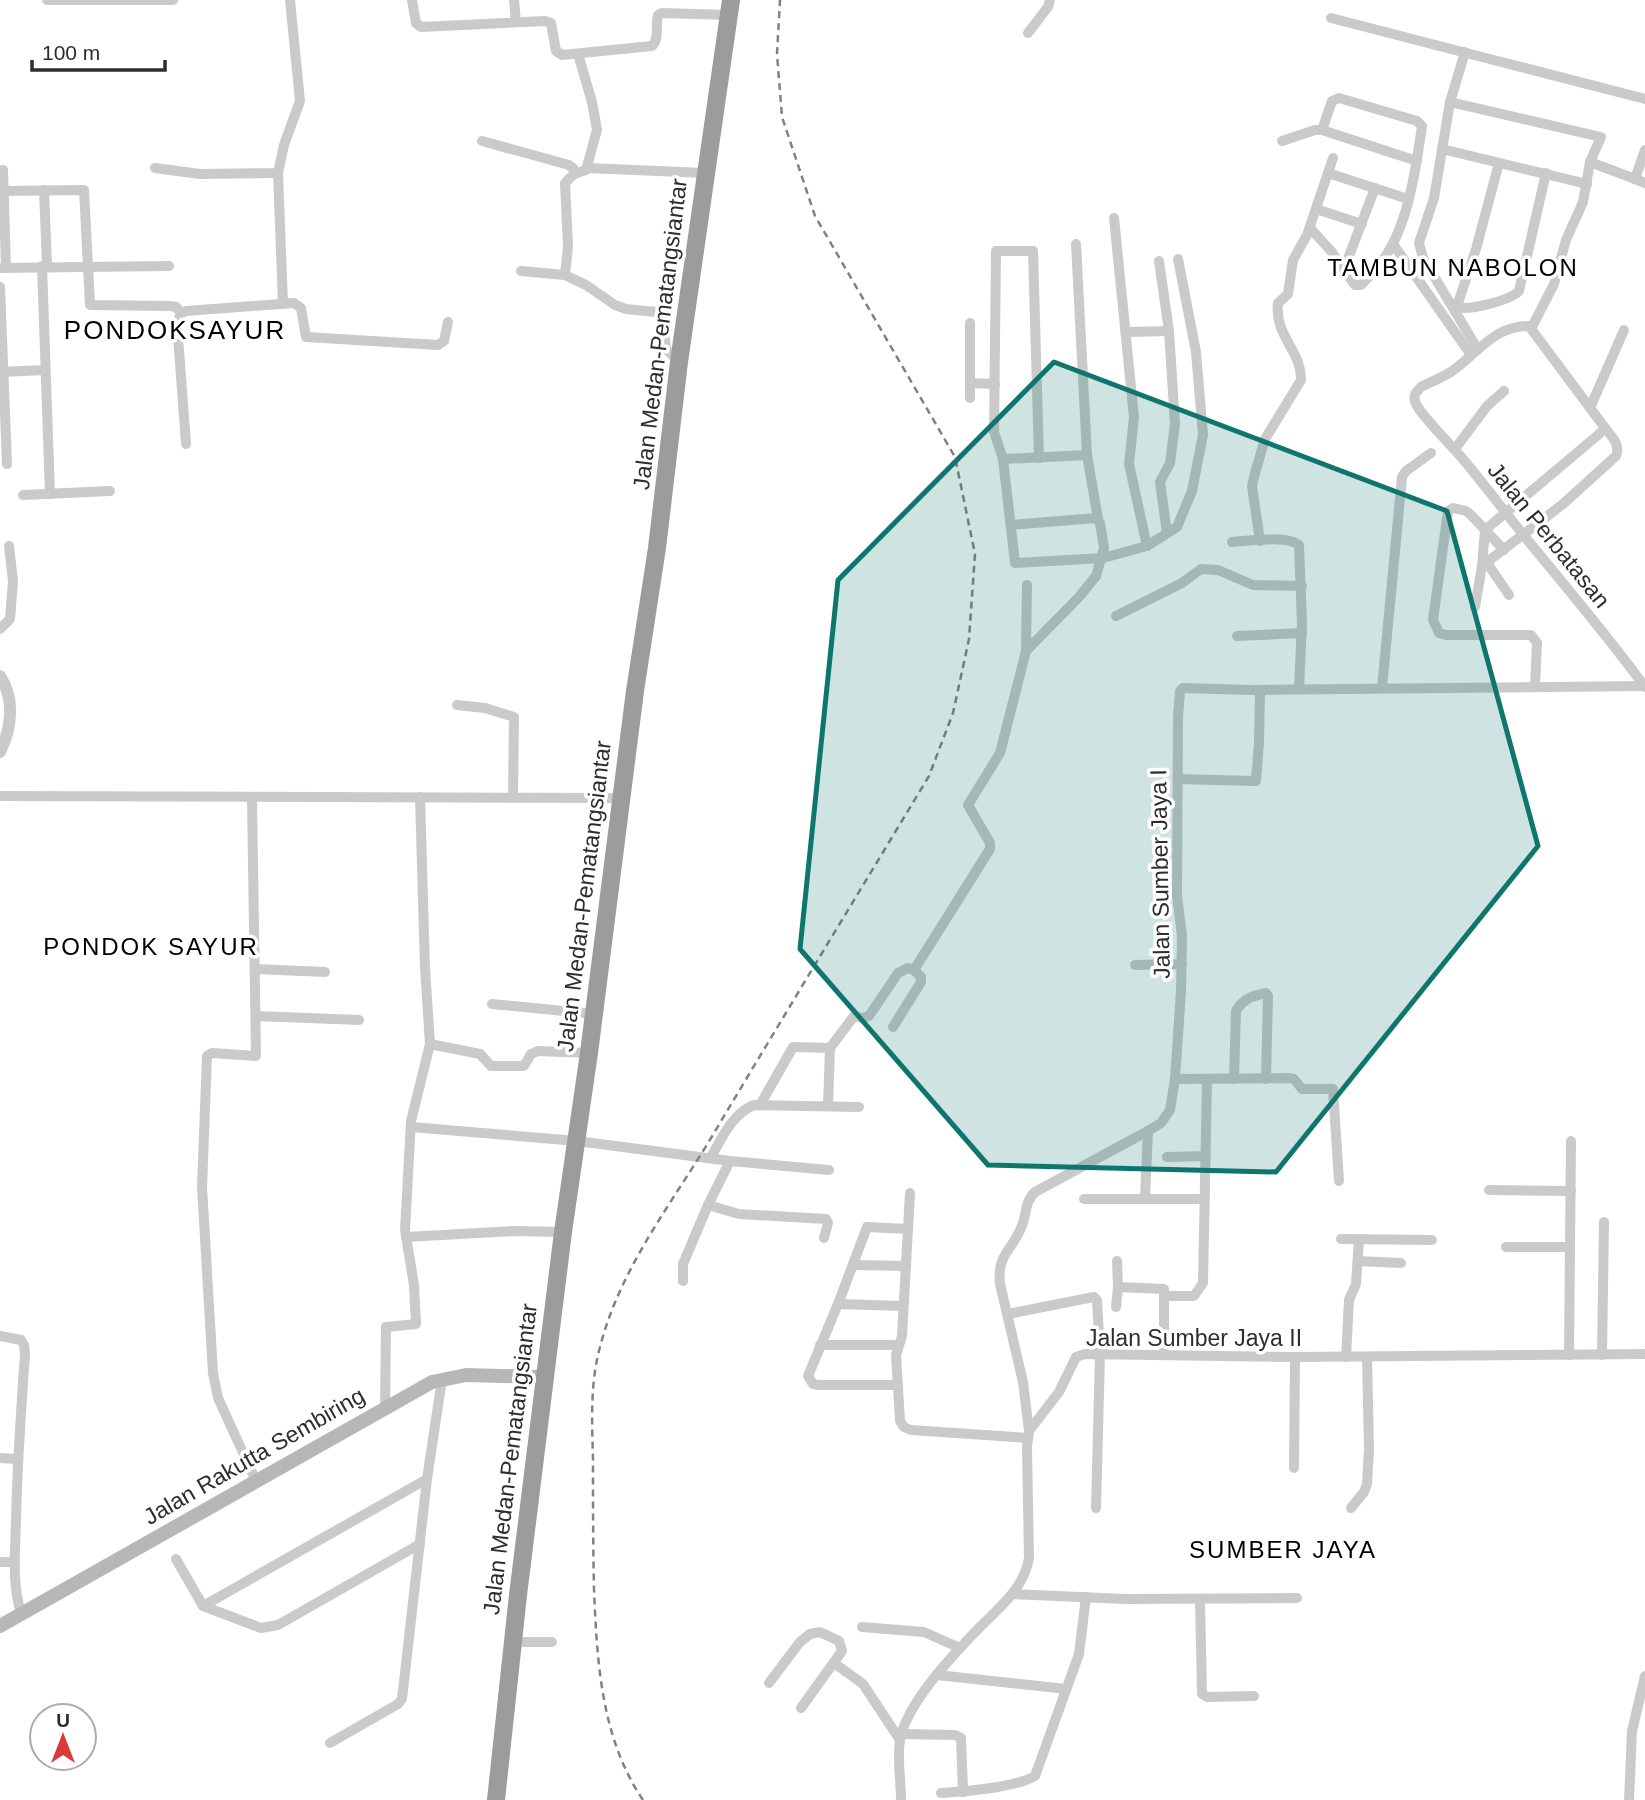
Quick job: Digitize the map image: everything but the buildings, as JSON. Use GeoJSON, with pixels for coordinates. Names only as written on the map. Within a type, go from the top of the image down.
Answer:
{"type":"FeatureCollection","features":[{"type":"Feature","properties":{"kind":"highway","name":"Jalan Medan-Pematangsiantar"},"geometry":{"type":"LineString","coordinates":[[496,1800],[544,1377],[635,691],[659,536],[679,362],[730,8]]}},
{"type":"Feature","properties":{"kind":"main road","name":"Jalan Rakutta Sembiring"},"geometry":{"type":"LineString","coordinates":[[0,1626],[432,1382],[466,1375],[544,1377]]}},
{"type":"Feature","properties":{"kind":"street"},"geometry":{"type":"LineString","coordinates":[[47,0],[173,0]]}},
{"type":"Feature","properties":{"kind":"street"},"geometry":{"type":"LineString","coordinates":[[283,304],[278,173],[284,145],[300,101],[290,0]]}},
{"type":"Feature","properties":{"kind":"street"},"geometry":{"type":"LineString","coordinates":[[412,0],[416,23],[421,27],[545,21],[551,23],[557,54],[652,46],[657,39],[658,15],[662,13],[730,8]]}},
{"type":"Feature","properties":{"kind":"street"},"geometry":{"type":"LineString","coordinates":[[514,0],[516,22]]}},
{"type":"Feature","properties":{"kind":"street"},"geometry":{"type":"LineString","coordinates":[[1028,33],[1050,0]]}},
{"type":"Feature","properties":{"kind":"street"},"geometry":{"type":"LineString","coordinates":[[1331,18],[1645,99]]}},
{"type":"Feature","properties":{"kind":"street"},"geometry":{"type":"LineString","coordinates":[[1465,52],[1450,102],[1434,198],[1419,243],[1456,309],[1474,351]]}},
{"type":"Feature","properties":{"kind":"street"},"geometry":{"type":"LineString","coordinates":[[565,275],[568,246],[565,183],[573,174],[583,172],[587,168],[597,130],[578,54]]}},
{"type":"Feature","properties":{"kind":"street"},"geometry":{"type":"LineString","coordinates":[[1310,228],[1356,285],[1361,285],[1393,244],[1408,199],[1422,126],[1417,121],[1339,98],[1332,101],[1322,130]]}},
{"type":"Feature","properties":{"kind":"street"},"geometry":{"type":"LineString","coordinates":[[1450,102],[1601,137],[1590,162],[1583,202],[1566,240],[1554,284],[1532,327]]}},
{"type":"Feature","properties":{"kind":"street"},"geometry":{"type":"LineString","coordinates":[[1282,141],[1322,130],[1417,161]]}},
{"type":"Feature","properties":{"kind":"street"},"geometry":{"type":"LineString","coordinates":[[482,141],[569,164],[573,168],[573,174]]}},
{"type":"Feature","properties":{"kind":"street"},"geometry":{"type":"LineString","coordinates":[[1442,149],[1587,184]]}},
{"type":"Feature","properties":{"kind":"street"},"geometry":{"type":"LineString","coordinates":[[1590,162],[1640,181],[1645,150]]}},
{"type":"Feature","properties":{"kind":"street"},"geometry":{"type":"LineString","coordinates":[[1260,541],[1252,486],[1265,439],[1301,374],[1279,329],[1276,316],[1278,303],[1288,294],[1293,260],[1310,228],[1333,158]]}},
{"type":"Feature","properties":{"kind":"street"},"geometry":{"type":"LineString","coordinates":[[1456,309],[1476,249],[1499,163]]}},
{"type":"Feature","properties":{"kind":"street"},"geometry":{"type":"LineString","coordinates":[[155,168],[200,174],[278,173]]}},
{"type":"Feature","properties":{"kind":"street"},"geometry":{"type":"LineString","coordinates":[[587,168],[706,173]]}},
{"type":"Feature","properties":{"kind":"street"},"geometry":{"type":"LineString","coordinates":[[3,170],[3,268],[169,266]]}},
{"type":"Feature","properties":{"kind":"street"},"geometry":{"type":"LineString","coordinates":[[1328,173],[1408,199]]}},
{"type":"Feature","properties":{"kind":"street"},"geometry":{"type":"LineString","coordinates":[[1456,309],[1464,310],[1515,296],[1519,291],[1546,173]]}},
{"type":"Feature","properties":{"kind":"street"},"geometry":{"type":"LineString","coordinates":[[1345,269],[1375,188]]}},
{"type":"Feature","properties":{"kind":"street"},"geometry":{"type":"LineString","coordinates":[[44,190],[45,370],[50,494]]}},
{"type":"Feature","properties":{"kind":"street"},"geometry":{"type":"LineString","coordinates":[[2,191],[85,191],[90,305],[170,306],[176,307],[181,313]]}},
{"type":"Feature","properties":{"kind":"street"},"geometry":{"type":"LineString","coordinates":[[1316,209],[1362,224]]}},
{"type":"Feature","properties":{"kind":"street"},"geometry":{"type":"LineString","coordinates":[[1114,218],[1134,417],[1129,464],[1147,546]]}},
{"type":"Feature","properties":{"kind":"street"},"geometry":{"type":"LineString","coordinates":[[1026,651],[1085,590],[1096,576],[1103,558],[1104,548],[1087,455],[1076,244]]}},
{"type":"Feature","properties":{"kind":"street"},"geometry":{"type":"LineString","coordinates":[[1393,244],[1474,351]]}},
{"type":"Feature","properties":{"kind":"street"},"geometry":{"type":"LineString","coordinates":[[1039,458],[1033,251],[996,251],[994,432],[1003,459],[1014,563],[1103,558],[1147,546],[1177,527],[1192,491],[1203,435],[1196,352],[1178,260]]}},
{"type":"Feature","properties":{"kind":"street"},"geometry":{"type":"LineString","coordinates":[[1159,261],[1169,331],[1175,424],[1170,463],[1160,482],[1167,533]]}},
{"type":"Feature","properties":{"kind":"street"},"geometry":{"type":"LineString","coordinates":[[521,271],[565,275],[586,285],[615,305],[656,312],[663,319],[666,349],[679,362]]}},
{"type":"Feature","properties":{"kind":"street"},"geometry":{"type":"LineString","coordinates":[[0,288],[7,464]]}},
{"type":"Feature","properties":{"kind":"street"},"geometry":{"type":"LineString","coordinates":[[186,444],[177,323],[181,313],[294,303],[301,308],[304,335],[310,338],[438,345],[444,341],[448,322]]}},
{"type":"Feature","properties":{"kind":"street"},"geometry":{"type":"LineString","coordinates":[[970,323],[970,398]]}},
{"type":"Feature","properties":{"kind":"street"},"geometry":{"type":"LineString","coordinates":[[1474,351],[1506,330],[1532,327],[1616,443],[1618,452],[1563,504],[1485,565]]}},
{"type":"Feature","properties":{"kind":"street"},"geometry":{"type":"LineString","coordinates":[[1590,408],[1624,330]]}},
{"type":"Feature","properties":{"kind":"street"},"geometry":{"type":"LineString","coordinates":[[1126,332],[1169,331]]}},
{"type":"Feature","properties":{"kind":"street","name":"Jalan Perbatasan"},"geometry":{"type":"LineString","coordinates":[[1474,351],[1455,370],[1421,387],[1416,392],[1415,402],[1577,599],[1645,687]]}},
{"type":"Feature","properties":{"kind":"street"},"geometry":{"type":"LineString","coordinates":[[2,372],[45,370]]}},
{"type":"Feature","properties":{"kind":"street"},"geometry":{"type":"LineString","coordinates":[[970,383],[995,384]]}},
{"type":"Feature","properties":{"kind":"street"},"geometry":{"type":"LineString","coordinates":[[1455,449],[1487,406],[1504,391]]}},
{"type":"Feature","properties":{"kind":"street"},"geometry":{"type":"LineString","coordinates":[[1475,607],[1485,565],[1485,530],[1605,428]]}},
{"type":"Feature","properties":{"kind":"street"},"geometry":{"type":"LineString","coordinates":[[1382,688],[1402,477],[1431,453]]}},
{"type":"Feature","properties":{"kind":"street"},"geometry":{"type":"LineString","coordinates":[[1003,459],[1087,455]]}},
{"type":"Feature","properties":{"kind":"street"},"geometry":{"type":"LineString","coordinates":[[23,495],[110,491]]}},
{"type":"Feature","properties":{"kind":"street"},"geometry":{"type":"LineString","coordinates":[[1504,550],[1466,511],[1452,508],[1448,510],[1434,609],[1435,627],[1439,633],[1446,635],[1531,635],[1537,643],[1535,687]]}},
{"type":"Feature","properties":{"kind":"street"},"geometry":{"type":"LineString","coordinates":[[1011,525],[1094,517],[1098,519]]}},
{"type":"Feature","properties":{"kind":"street"},"geometry":{"type":"LineString","coordinates":[[1232,542],[1285,540],[1299,545],[1302,586],[1299,689]]}},
{"type":"Feature","properties":{"kind":"street"},"geometry":{"type":"LineString","coordinates":[[0,629],[10,619],[13,582],[9,546]]}},
{"type":"Feature","properties":{"kind":"street"},"geometry":{"type":"LineString","coordinates":[[1485,565],[1509,595]]}},
{"type":"Feature","properties":{"kind":"street"},"geometry":{"type":"LineString","coordinates":[[1116,616],[1206,568],[1229,574],[1253,585],[1302,586]]}},
{"type":"Feature","properties":{"kind":"street"},"geometry":{"type":"LineString","coordinates":[[914,971],[990,847],[968,805],[1000,753],[1026,651],[1027,585]]}},
{"type":"Feature","properties":{"kind":"street"},"geometry":{"type":"LineString","coordinates":[[1237,636],[1302,633]]}},
{"type":"Feature","properties":{"kind":"street"},"geometry":{"type":"LineString","coordinates":[[0,676],[7,687],[10,705],[8,735],[0,752]]}},
{"type":"Feature","properties":{"kind":"street","name":"Jalan Sumber Jaya I"},"geometry":{"type":"LineString","coordinates":[[1029,1434],[1023,1382],[998,1272],[1003,1254],[1022,1228],[1031,1195],[1149,1131],[1166,1117],[1175,1079],[1182,964],[1177,897],[1180,691],[1183,688],[1260,690],[1645,687]]}},
{"type":"Feature","properties":{"kind":"street"},"geometry":{"type":"LineString","coordinates":[[1178,779],[1256,781],[1260,690]]}},
{"type":"Feature","properties":{"kind":"street"},"geometry":{"type":"LineString","coordinates":[[457,705],[485,708],[514,717],[513,797]]}},
{"type":"Feature","properties":{"kind":"street"},"geometry":{"type":"LineString","coordinates":[[0,796],[622,799]]}},
{"type":"Feature","properties":{"kind":"street"},"geometry":{"type":"LineString","coordinates":[[385,1408],[386,1327],[416,1324],[414,1285],[406,1237],[411,1127],[430,1044],[425,968],[421,797]]}},
{"type":"Feature","properties":{"kind":"street"},"geometry":{"type":"LineString","coordinates":[[252,799],[256,1056],[212,1053],[206,1060],[202,1187],[213,1373],[218,1398],[256,1481]]}},
{"type":"Feature","properties":{"kind":"street"},"geometry":{"type":"LineString","coordinates":[[1135,965],[1182,964]]}},
{"type":"Feature","properties":{"kind":"street"},"geometry":{"type":"LineString","coordinates":[[828,1106],[830,1048],[854,1016],[869,1016],[904,968],[914,971],[922,981],[893,1027]]}},
{"type":"Feature","properties":{"kind":"street"},"geometry":{"type":"LineString","coordinates":[[255,969],[325,972]]}},
{"type":"Feature","properties":{"kind":"street"},"geometry":{"type":"LineString","coordinates":[[1234,1079],[1236,1011],[1241,1002],[1249,997],[1266,993],[1266,1079]]}},
{"type":"Feature","properties":{"kind":"street"},"geometry":{"type":"LineString","coordinates":[[492,1004],[594,1014]]}},
{"type":"Feature","properties":{"kind":"street"},"geometry":{"type":"LineString","coordinates":[[256,1016],[359,1020]]}},
{"type":"Feature","properties":{"kind":"street"},"geometry":{"type":"LineString","coordinates":[[430,1044],[480,1054],[488,1065],[495,1067],[524,1066],[531,1054],[538,1051],[589,1053]]}},
{"type":"Feature","properties":{"kind":"street"},"geometry":{"type":"LineString","coordinates":[[760,1105],[790,1049],[830,1048]]}},
{"type":"Feature","properties":{"kind":"street"},"geometry":{"type":"LineString","coordinates":[[1175,1079],[1294,1079],[1302,1089],[1333,1089],[1339,1181]]}},
{"type":"Feature","properties":{"kind":"street"},"geometry":{"type":"LineString","coordinates":[[1165,1296],[1194,1296],[1201,1288],[1204,1275],[1207,1080]]}},
{"type":"Feature","properties":{"kind":"street"},"geometry":{"type":"LineString","coordinates":[[710,1157],[735,1117],[745,1109],[760,1105],[859,1107]]}},
{"type":"Feature","properties":{"kind":"street"},"geometry":{"type":"LineString","coordinates":[[411,1127],[577,1141],[730,1161],[829,1170]]}},
{"type":"Feature","properties":{"kind":"street"},"geometry":{"type":"LineString","coordinates":[[1145,1198],[1149,1131]]}},
{"type":"Feature","properties":{"kind":"street"},"geometry":{"type":"LineString","coordinates":[[1569,1355],[1571,1141]]}},
{"type":"Feature","properties":{"kind":"street"},"geometry":{"type":"LineString","coordinates":[[1167,1157],[1206,1156]]}},
{"type":"Feature","properties":{"kind":"street"},"geometry":{"type":"LineString","coordinates":[[683,1281],[683,1264],[730,1161]]}},
{"type":"Feature","properties":{"kind":"street"},"geometry":{"type":"LineString","coordinates":[[1489,1190],[1571,1191]]}},
{"type":"Feature","properties":{"kind":"street"},"geometry":{"type":"LineString","coordinates":[[901,1800],[901,1737],[923,1692],[960,1647],[1013,1594],[1027,1570],[1029,1558],[1029,1434],[911,1430],[904,1427],[900,1421],[896,1355],[903,1306],[910,1193]]}},
{"type":"Feature","properties":{"kind":"street"},"geometry":{"type":"LineString","coordinates":[[1084,1199],[1205,1199]]}},
{"type":"Feature","properties":{"kind":"street"},"geometry":{"type":"LineString","coordinates":[[708,1205],[739,1214],[826,1219],[828,1223],[824,1238]]}},
{"type":"Feature","properties":{"kind":"street"},"geometry":{"type":"LineString","coordinates":[[1602,1355],[1604,1222]]}},
{"type":"Feature","properties":{"kind":"street"},"geometry":{"type":"LineString","coordinates":[[897,1385],[813,1384],[808,1376],[867,1227],[908,1229]]}},
{"type":"Feature","properties":{"kind":"street"},"geometry":{"type":"LineString","coordinates":[[406,1237],[513,1231],[563,1232]]}},
{"type":"Feature","properties":{"kind":"street"},"geometry":{"type":"LineString","coordinates":[[1341,1239],[1432,1240]]}},
{"type":"Feature","properties":{"kind":"street"},"geometry":{"type":"LineString","coordinates":[[1346,1357],[1349,1300],[1356,1284],[1359,1239]]}},
{"type":"Feature","properties":{"kind":"street"},"geometry":{"type":"LineString","coordinates":[[1506,1247],[1570,1247]]}},
{"type":"Feature","properties":{"kind":"street"},"geometry":{"type":"LineString","coordinates":[[1116,1307],[1117,1261]]}},
{"type":"Feature","properties":{"kind":"street"},"geometry":{"type":"LineString","coordinates":[[1358,1261],[1401,1263]]}},
{"type":"Feature","properties":{"kind":"street"},"geometry":{"type":"LineString","coordinates":[[853,1265],[906,1266]]}},
{"type":"Feature","properties":{"kind":"street"},"geometry":{"type":"LineString","coordinates":[[1118,1287],[1162,1288],[1166,1291],[1164,1355]]}},
{"type":"Feature","properties":{"kind":"street"},"geometry":{"type":"LineString","coordinates":[[1008,1314],[1096,1297],[1100,1354],[1096,1508]]}},
{"type":"Feature","properties":{"kind":"street"},"geometry":{"type":"LineString","coordinates":[[838,1304],[903,1306]]}},
{"type":"Feature","properties":{"kind":"street"},"geometry":{"type":"LineString","coordinates":[[0,1336],[21,1340],[24,1345],[17,1459],[15,1562],[17,1597],[22,1614]]}},
{"type":"Feature","properties":{"kind":"street"},"geometry":{"type":"LineString","coordinates":[[820,1345],[899,1345]]}},
{"type":"Feature","properties":{"kind":"street","name":"Jalan Sumber Jaya II"},"geometry":{"type":"LineString","coordinates":[[1029,1434],[1059,1392],[1076,1357],[1100,1354],[1367,1357],[1645,1354]]}},
{"type":"Feature","properties":{"kind":"street"},"geometry":{"type":"LineString","coordinates":[[1294,1468],[1295,1357]]}},
{"type":"Feature","properties":{"kind":"street"},"geometry":{"type":"LineString","coordinates":[[1351,1508],[1367,1484],[1367,1357]]}},
{"type":"Feature","properties":{"kind":"street"},"geometry":{"type":"LineString","coordinates":[[330,1743],[398,1704],[402,1699],[427,1479],[442,1379]]}},
{"type":"Feature","properties":{"kind":"street"},"geometry":{"type":"LineString","coordinates":[[0,1458],[17,1459]]}},
{"type":"Feature","properties":{"kind":"street"},"geometry":{"type":"LineString","coordinates":[[203,1606],[427,1479]]}},
{"type":"Feature","properties":{"kind":"street"},"geometry":{"type":"LineString","coordinates":[[176,1559],[203,1606],[261,1628],[269,1628],[420,1544]]}},
{"type":"Feature","properties":{"kind":"street"},"geometry":{"type":"LineString","coordinates":[[0,1562],[15,1562]]}},
{"type":"Feature","properties":{"kind":"street"},"geometry":{"type":"LineString","coordinates":[[1013,1594],[1200,1600],[1297,1598]]}},
{"type":"Feature","properties":{"kind":"street"},"geometry":{"type":"LineString","coordinates":[[941,1793],[962,1792],[1032,1778],[1079,1654],[1086,1597]]}},
{"type":"Feature","properties":{"kind":"street"},"geometry":{"type":"LineString","coordinates":[[1200,1600],[1202,1694],[1207,1697],[1254,1696]]}},
{"type":"Feature","properties":{"kind":"street"},"geometry":{"type":"LineString","coordinates":[[862,1627],[924,1632],[960,1647]]}},
{"type":"Feature","properties":{"kind":"street"},"geometry":{"type":"LineString","coordinates":[[769,1683],[800,1642],[810,1634],[826,1633],[839,1641],[842,1651],[801,1708]]}},
{"type":"Feature","properties":{"kind":"street"},"geometry":{"type":"LineString","coordinates":[[513,1642],[552,1642]]}},
{"type":"Feature","properties":{"kind":"street"},"geometry":{"type":"LineString","coordinates":[[834,1663],[863,1684],[901,1737]]}},
{"type":"Feature","properties":{"kind":"street"},"geometry":{"type":"LineString","coordinates":[[937,1675],[1066,1689]]}},
{"type":"Feature","properties":{"kind":"street"},"geometry":{"type":"LineString","coordinates":[[1629,1800],[1632,1731],[1645,1676]]}},
{"type":"Feature","properties":{"kind":"street"},"geometry":{"type":"LineString","coordinates":[[901,1737],[955,1735],[961,1738],[962,1792]]}},
{"type":"Feature","properties":{"kind":"highlighted area"},"geometry":{"type":"Polygon","coordinates":[[[1054,362],[1447,511],[1538,846],[1276,1172],[988,1165],[800,949],[838,580],[1054,362]]]}},
{"type":"Feature","properties":{"kind":"railway"},"geometry":{"type":"LineString","coordinates":[[643,1800],[629,1776],[610,1725],[597,1644],[592,1417],[593,1389],[600,1347],[609,1318],[633,1265],[929,776],[953,713],[969,639],[975,554],[955,457],[815,216],[782,117],[777,54],[780,0]]}},
{"type":"Feature","properties":{"kind":"district","name":"TAMBUN NABOLON"},"geometry":{"type":"Point","coordinates":[1453,268]}},
{"type":"Feature","properties":{"kind":"district","name":"PONDOKSAYUR"},"geometry":{"type":"Point","coordinates":[175,330]}},
{"type":"Feature","properties":{"kind":"district","name":"PONDOK SAYUR"},"geometry":{"type":"Point","coordinates":[151,947]}},
{"type":"Feature","properties":{"kind":"district","name":"SUMBER JAYA"},"geometry":{"type":"Point","coordinates":[1283,1550]}}]}
